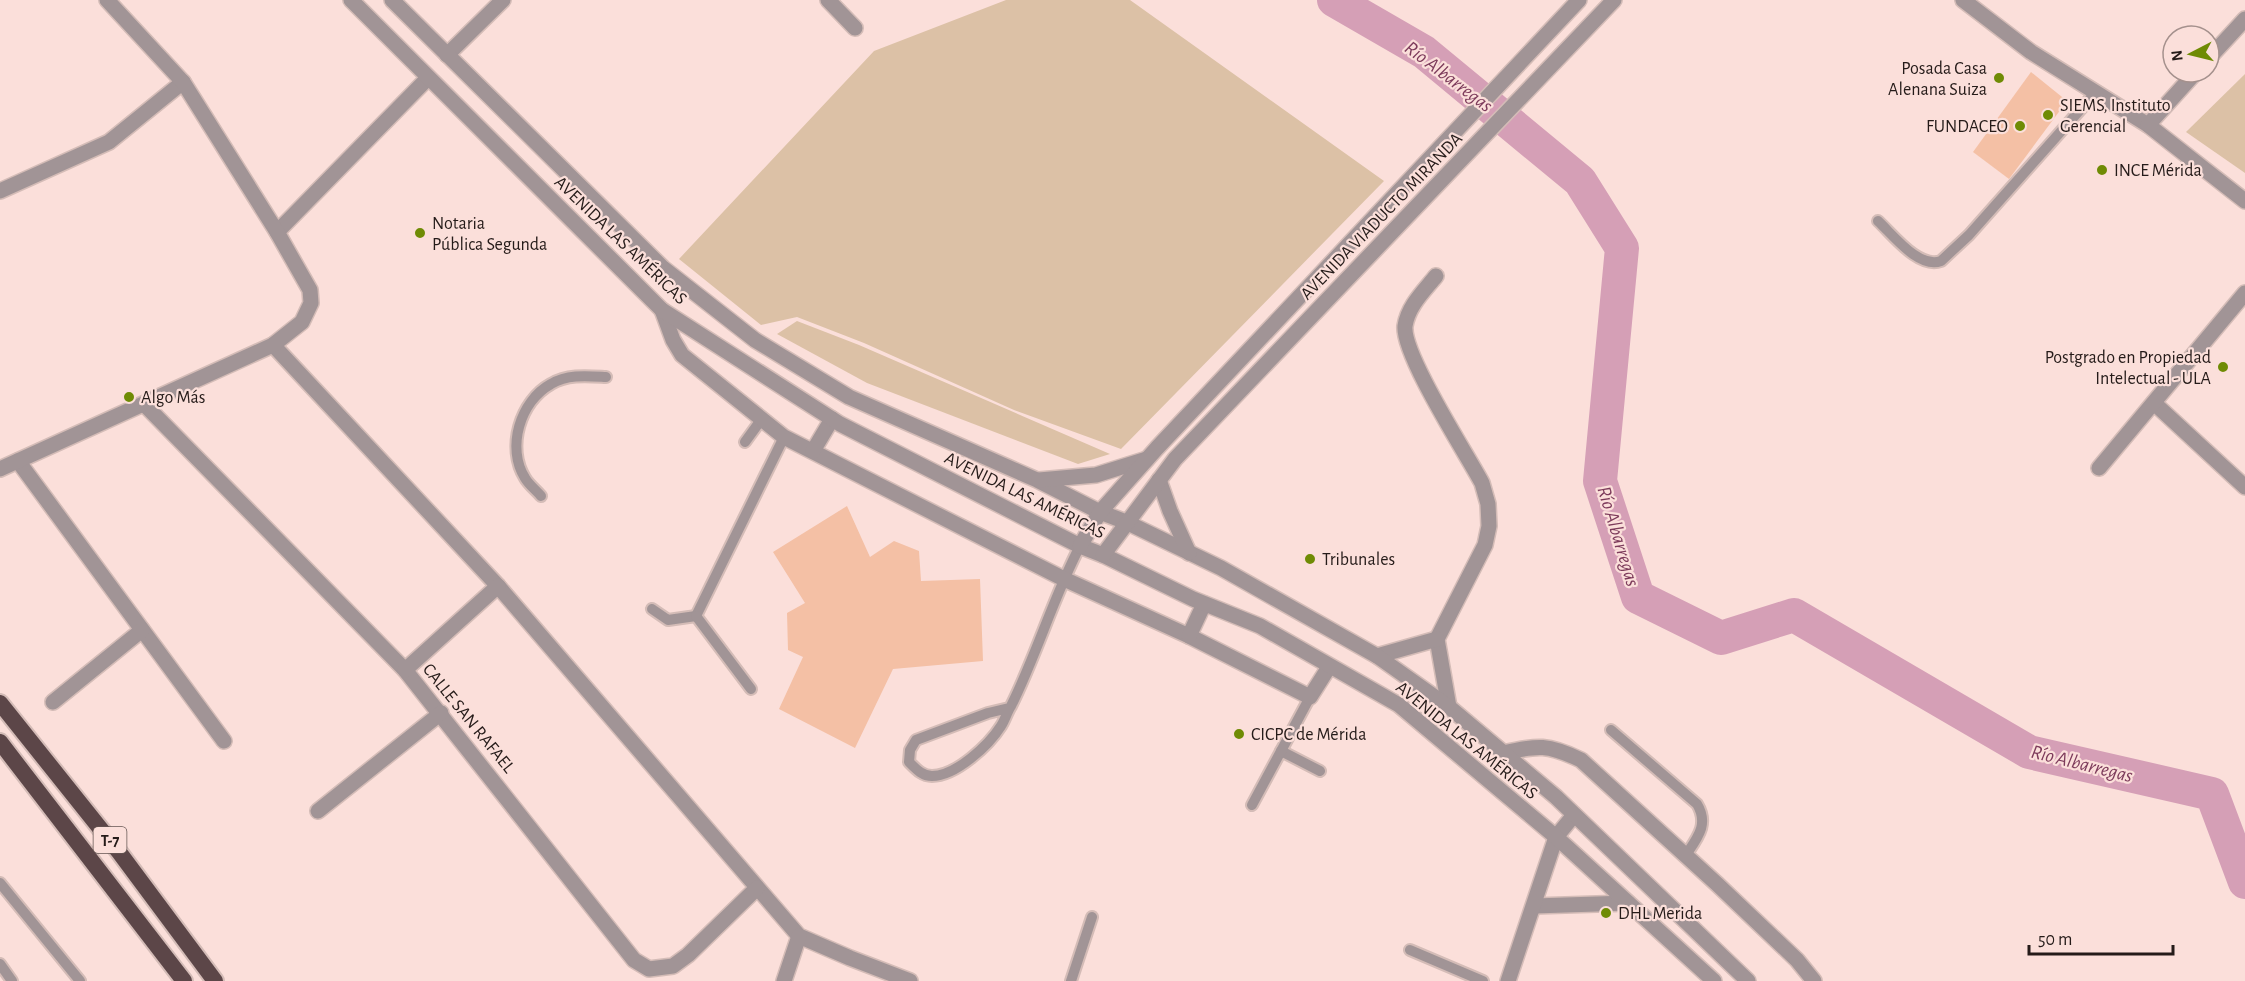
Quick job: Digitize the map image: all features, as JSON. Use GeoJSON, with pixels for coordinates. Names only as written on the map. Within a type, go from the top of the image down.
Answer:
{"type":"FeatureCollection","features":[{"type":"Feature","properties":{"kind":"highway","name":"T-7"},"geometry":{"type":"LineString","coordinates":[[0,703],[119,852],[215,981]]}},
{"type":"Feature","properties":{"kind":"highway","name":"T-7"},"geometry":{"type":"LineString","coordinates":[[0,742],[184,981]]}},
{"type":"Feature","properties":{"kind":"street","name":"AVENIDA LAS AMÉRICAS"},"geometry":{"type":"LineString","coordinates":[[351,0],[662,310],[832,419],[1080,546],[1260,626],[1399,705],[1556,837],[1714,981]]}},
{"type":"Feature","properties":{"kind":"street","name":"AVENIDA LAS AMÉRICAS"},"geometry":{"type":"LineString","coordinates":[[392,0],[663,268],[756,340],[849,397],[1037,480],[1221,568],[1377,656],[1449,707],[1574,815],[1748,981]]}},
{"type":"Feature","properties":{"kind":"street"},"geometry":{"type":"LineString","coordinates":[[447,55],[503,0]]}},
{"type":"Feature","properties":{"kind":"street"},"geometry":{"type":"LineString","coordinates":[[828,0],[855,28]]}},
{"type":"Feature","properties":{"kind":"street","name":"AVENIDA VIADUCTO MIRANDA"},"geometry":{"type":"LineString","coordinates":[[1080,546],[1100,512],[1152,454],[1579,0]]}},
{"type":"Feature","properties":{"kind":"street","name":"AVENIDA VIADUCTO MIRANDA"},"geometry":{"type":"LineString","coordinates":[[1104,555],[1126,522],[1175,459],[1614,0]]}},
{"type":"Feature","properties":{"kind":"street"},"geometry":{"type":"LineString","coordinates":[[1963,0],[2031,52],[2148,125],[2245,201]]}},
{"type":"Feature","properties":{"kind":"street"},"geometry":{"type":"LineString","coordinates":[[0,469],[273,345],[302,322],[311,303],[310,290],[277,232],[183,82],[114,2]]}},
{"type":"Feature","properties":{"kind":"street"},"geometry":{"type":"LineString","coordinates":[[2221,45],[2245,19]]}},
{"type":"Feature","properties":{"kind":"street"},"geometry":{"type":"LineString","coordinates":[[277,232],[428,78]]}},
{"type":"Feature","properties":{"kind":"street"},"geometry":{"type":"LineString","coordinates":[[0,192],[110,142],[183,82]]}},
{"type":"Feature","properties":{"kind":"street"},"geometry":{"type":"LineString","coordinates":[[2148,125],[2185,84]]}},
{"type":"Feature","properties":{"kind":"street"},"geometry":{"type":"LineString","coordinates":[[1436,276],[1411,307],[1405,328],[1412,358],[1482,483],[1488,504],[1489,526],[1485,545],[1437,639],[1449,707]]}},
{"type":"Feature","properties":{"kind":"street"},"geometry":{"type":"LineString","coordinates":[[2099,468],[2245,293]]}},
{"type":"Feature","properties":{"kind":"street"},"geometry":{"type":"LineString","coordinates":[[662,310],[673,340],[682,355],[784,437],[1064,579],[1189,636],[1310,697],[1329,667]]}},
{"type":"Feature","properties":{"kind":"street"},"geometry":{"type":"LineString","coordinates":[[273,345],[498,586],[799,936],[910,981]]}},
{"type":"Feature","properties":{"kind":"street"},"geometry":{"type":"LineString","coordinates":[[2154,403],[2245,487]]}},
{"type":"Feature","properties":{"kind":"street","name":"CALLE SAN RAFAEL"},"geometry":{"type":"LineString","coordinates":[[145,405],[405,670],[634,960],[648,969],[673,966],[688,955],[757,888]]}},
{"type":"Feature","properties":{"kind":"street"},"geometry":{"type":"LineString","coordinates":[[813,451],[832,419]]}},
{"type":"Feature","properties":{"kind":"street"},"geometry":{"type":"LineString","coordinates":[[1037,480],[1096,475],[1152,454]]}},
{"type":"Feature","properties":{"kind":"street"},"geometry":{"type":"LineString","coordinates":[[18,460],[224,741]]}},
{"type":"Feature","properties":{"kind":"street"},"geometry":{"type":"LineString","coordinates":[[1159,480],[1189,553]]}},
{"type":"Feature","properties":{"kind":"street"},"geometry":{"type":"LineString","coordinates":[[405,670],[498,586]]}},
{"type":"Feature","properties":{"kind":"street"},"geometry":{"type":"LineString","coordinates":[[1189,636],[1204,603]]}},
{"type":"Feature","properties":{"kind":"street"},"geometry":{"type":"LineString","coordinates":[[53,702],[142,630]]}},
{"type":"Feature","properties":{"kind":"street"},"geometry":{"type":"LineString","coordinates":[[1377,656],[1437,639]]}},
{"type":"Feature","properties":{"kind":"street"},"geometry":{"type":"LineString","coordinates":[[318,811],[441,713]]}},
{"type":"Feature","properties":{"kind":"street"},"geometry":{"type":"LineString","coordinates":[[1503,753],[1533,746],[1558,749],[1581,760],[1797,960],[1814,981]]}},
{"type":"Feature","properties":{"kind":"street"},"geometry":{"type":"LineString","coordinates":[[1508,981],[1556,837],[1574,815]]}},
{"type":"Feature","properties":{"kind":"street"},"geometry":{"type":"LineString","coordinates":[[1534,906],[1628,903]]}},
{"type":"Feature","properties":{"kind":"street"},"geometry":{"type":"LineString","coordinates":[[783,981],[799,936]]}},
{"type":"Feature","properties":{"kind":"lane"},"geometry":{"type":"LineString","coordinates":[[1878,221],[1921,261],[1936,263],[1941,261],[1969,235],[2096,92]]}},
{"type":"Feature","properties":{"kind":"lane"},"geometry":{"type":"LineString","coordinates":[[542,496],[525,479],[520,465],[516,447],[521,418],[533,397],[551,383],[574,376],[606,377]]}},
{"type":"Feature","properties":{"kind":"lane"},"geometry":{"type":"LineString","coordinates":[[745,442],[761,420]]}},
{"type":"Feature","properties":{"kind":"lane"},"geometry":{"type":"LineString","coordinates":[[696,616],[784,437]]}},
{"type":"Feature","properties":{"kind":"lane"},"geometry":{"type":"LineString","coordinates":[[1010,708],[988,713],[916,740],[910,750],[909,762],[919,772],[932,776],[947,772],[969,760],[986,745],[1001,726],[1010,708],[1080,546]]}},
{"type":"Feature","properties":{"kind":"lane"},"geometry":{"type":"LineString","coordinates":[[652,609],[668,620],[696,616]]}},
{"type":"Feature","properties":{"kind":"lane"},"geometry":{"type":"LineString","coordinates":[[696,616],[751,689]]}},
{"type":"Feature","properties":{"kind":"lane"},"geometry":{"type":"LineString","coordinates":[[1252,805],[1310,697]]}},
{"type":"Feature","properties":{"kind":"lane"},"geometry":{"type":"LineString","coordinates":[[1611,730],[1697,804],[1704,815],[1703,825],[1686,855]]}},
{"type":"Feature","properties":{"kind":"lane"},"geometry":{"type":"LineString","coordinates":[[1281,752],[1320,771]]}},
{"type":"Feature","properties":{"kind":"lane"},"geometry":{"type":"LineString","coordinates":[[0,883],[80,981]]}},
{"type":"Feature","properties":{"kind":"lane"},"geometry":{"type":"LineString","coordinates":[[1071,981],[1092,917]]}},
{"type":"Feature","properties":{"kind":"lane"},"geometry":{"type":"LineString","coordinates":[[1410,950],[1483,981]]}},
{"type":"Feature","properties":{"kind":"lane"},"geometry":{"type":"LineString","coordinates":[[0,964],[12,981]]}},
{"type":"Feature","properties":{"kind":"shaded area"},"geometry":{"type":"Polygon","coordinates":[[[1006,0],[1130,0],[1384,181],[1121,449],[1014,410],[864,343],[797,317],[761,325],[679,259],[874,51],[1006,0]]]}},
{"type":"Feature","properties":{"kind":"shaded area"},"geometry":{"type":"Polygon","coordinates":[[[2245,74],[2245,173],[2186,132],[2245,74]]]}},
{"type":"Feature","properties":{"kind":"shaded area"},"geometry":{"type":"Polygon","coordinates":[[[797,321],[859,345],[1110,454],[1078,464],[867,383],[777,334],[797,321]]]}},
{"type":"Feature","properties":{"kind":"building","name":"FUNDACEO"},"geometry":{"type":"Polygon","coordinates":[[[2031,72],[2067,101],[2009,179],[1973,152],[2031,72]]]}},
{"type":"Feature","properties":{"kind":"building"},"geometry":{"type":"Polygon","coordinates":[[[847,506],[870,557],[894,541],[919,551],[921,581],[980,579],[983,661],[893,669],[855,748],[779,709],[803,657],[788,650],[787,613],[805,603],[773,552],[847,506]]]}},
{"type":"Feature","properties":{"kind":"waterway","name":"Río Albarregas"},"geometry":{"type":"LineString","coordinates":[[1334,0],[1424,52],[1580,181],[1622,248],[1600,481],[1638,597],[1721,638],[1794,615],[2029,752],[2212,794],[2245,882]]}},
{"type":"Feature","properties":{"kind":"place","name":"Posada Casa Alenana Suiza"},"geometry":{"type":"Point","coordinates":[1999,78]}},
{"type":"Feature","properties":{"kind":"place","name":"SIEMS, Instituto Gerencial"},"geometry":{"type":"Point","coordinates":[2048,115]}},
{"type":"Feature","properties":{"kind":"place","name":"FUNDACEO"},"geometry":{"type":"Point","coordinates":[2020,126]}},
{"type":"Feature","properties":{"kind":"place","name":"INCE Mérida"},"geometry":{"type":"Point","coordinates":[2102,170]}},
{"type":"Feature","properties":{"kind":"place","name":"Notaria Pública Segunda"},"geometry":{"type":"Point","coordinates":[420,233]}},
{"type":"Feature","properties":{"kind":"place","name":"Postgrado en Propiedad Intelectual - ULA"},"geometry":{"type":"Point","coordinates":[2223,367]}},
{"type":"Feature","properties":{"kind":"place","name":"Algo Más"},"geometry":{"type":"Point","coordinates":[129,397]}},
{"type":"Feature","properties":{"kind":"place","name":"Tribunales"},"geometry":{"type":"Point","coordinates":[1310,559]}},
{"type":"Feature","properties":{"kind":"place","name":"CICPC de Mérida"},"geometry":{"type":"Point","coordinates":[1239,734]}},
{"type":"Feature","properties":{"kind":"place","name":"DHL Merida"},"geometry":{"type":"Point","coordinates":[1606,913]}}]}
